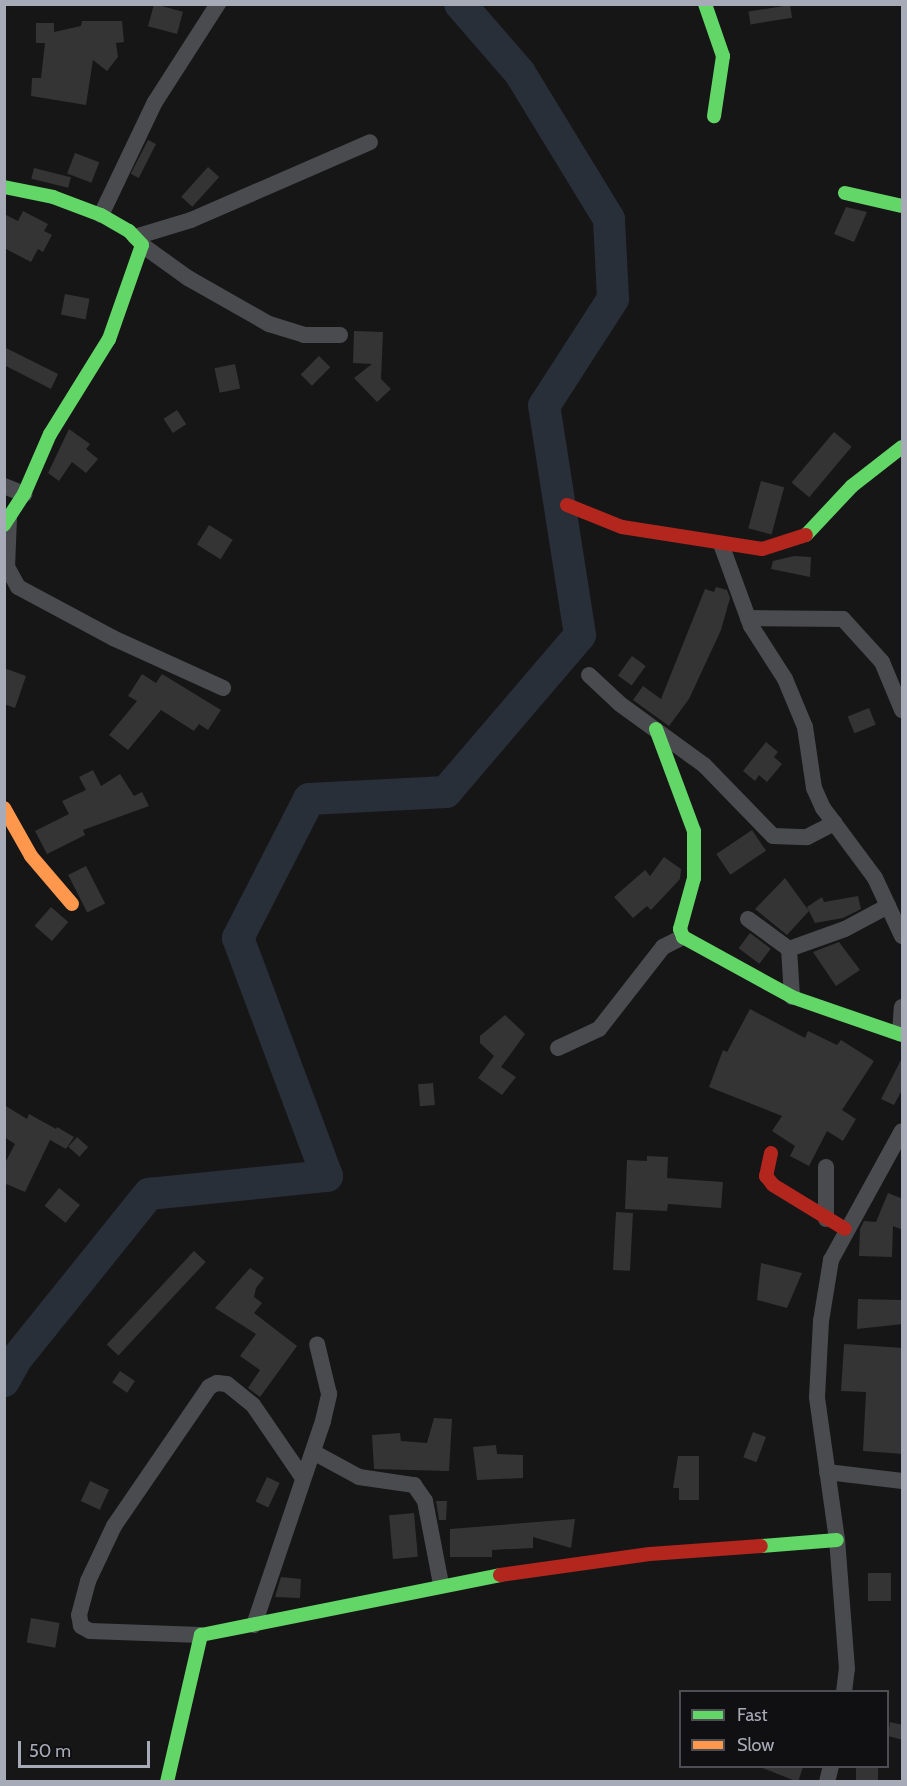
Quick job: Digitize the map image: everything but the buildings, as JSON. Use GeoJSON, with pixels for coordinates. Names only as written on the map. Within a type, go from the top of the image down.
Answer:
{"type":"FeatureCollection","features":[{"type":"Feature","properties":{"kind":"street"},"geometry":{"type":"LineString","coordinates":[[101,215],[155,102],[218,4]]}},
{"type":"Feature","properties":{"kind":"street"},"geometry":{"type":"LineString","coordinates":[[705,4],[723,57],[714,116]]}},
{"type":"Feature","properties":{"kind":"street"},"geometry":{"type":"LineString","coordinates":[[138,241],[370,142]]}},
{"type":"Feature","properties":{"kind":"street"},"geometry":{"type":"LineString","coordinates":[[4,187],[53,197],[101,215],[188,278],[269,324],[304,334],[340,335]]}},
{"type":"Feature","properties":{"kind":"street"},"geometry":{"type":"LineString","coordinates":[[845,193],[903,206]]}},
{"type":"Feature","properties":{"kind":"street"},"geometry":{"type":"LineString","coordinates":[[138,241],[140,260],[109,339],[50,434],[24,494],[7,521],[7,567],[18,587],[113,638],[223,688]]}},
{"type":"Feature","properties":{"kind":"street"},"geometry":{"type":"LineString","coordinates":[[567,505],[622,527],[762,549],[798,539],[825,520],[852,486],[903,447]]}},
{"type":"Feature","properties":{"kind":"street"},"geometry":{"type":"LineString","coordinates":[[4,486],[24,494]]}},
{"type":"Feature","properties":{"kind":"street"},"geometry":{"type":"LineString","coordinates":[[722,544],[748,618],[785,679],[805,726],[814,788],[835,824],[875,878],[903,936]]}},
{"type":"Feature","properties":{"kind":"street"},"geometry":{"type":"LineString","coordinates":[[748,618],[843,619],[866,639],[882,662],[903,710]]}},
{"type":"Feature","properties":{"kind":"street"},"geometry":{"type":"LineString","coordinates":[[589,675],[704,765],[773,836],[807,837],[835,824]]}},
{"type":"Feature","properties":{"kind":"street"},"geometry":{"type":"LineString","coordinates":[[656,729],[694,831],[694,878],[680,929],[683,937],[792,997],[901,1034],[903,1007]]}},
{"type":"Feature","properties":{"kind":"street"},"geometry":{"type":"LineString","coordinates":[[4,808],[31,856],[72,904]]}},
{"type":"Feature","properties":{"kind":"street"},"geometry":{"type":"LineString","coordinates":[[789,949],[845,929],[888,906]]}},
{"type":"Feature","properties":{"kind":"street"},"geometry":{"type":"LineString","coordinates":[[748,919],[789,949]]}},
{"type":"Feature","properties":{"kind":"street"},"geometry":{"type":"LineString","coordinates":[[558,1048],[598,1029],[663,947],[683,937]]}},
{"type":"Feature","properties":{"kind":"street"},"geometry":{"type":"LineString","coordinates":[[789,949],[792,997]]}},
{"type":"Feature","properties":{"kind":"street"},"geometry":{"type":"LineString","coordinates":[[844,1690],[847,1669],[837,1540],[818,1397],[821,1321],[831,1260],[845,1229],[903,1131]]}},
{"type":"Feature","properties":{"kind":"street"},"geometry":{"type":"LineString","coordinates":[[771,1153],[766,1176],[773,1185],[845,1229]]}},
{"type":"Feature","properties":{"kind":"street"},"geometry":{"type":"LineString","coordinates":[[826,1167],[826,1219]]}},
{"type":"Feature","properties":{"kind":"street"},"geometry":{"type":"LineString","coordinates":[[254,1625],[313,1452],[329,1395],[317,1344]]}},
{"type":"Feature","properties":{"kind":"street"},"geometry":{"type":"LineString","coordinates":[[303,1478],[253,1405],[227,1384],[217,1383],[209,1387],[114,1526],[88,1581],[79,1615],[81,1626],[90,1631],[201,1635],[441,1584],[651,1554],[837,1540]]}},
{"type":"Feature","properties":{"kind":"street"},"geometry":{"type":"LineString","coordinates":[[313,1452],[359,1477],[414,1485],[425,1501],[441,1584]]}},
{"type":"Feature","properties":{"kind":"street"},"geometry":{"type":"LineString","coordinates":[[827,1472],[903,1481]]}},
{"type":"Feature","properties":{"kind":"street"},"geometry":{"type":"LineString","coordinates":[[167,1782],[201,1635]]}},
{"type":"Feature","properties":{"kind":"waterway"},"geometry":{"type":"LineString","coordinates":[[4,1381],[17,1358],[149,1194],[327,1176],[238,938],[309,799],[446,792],[580,635],[544,406],[613,299],[609,219],[520,73],[460,4]]}},
{"type":"Feature","properties":{"kind":"traffic: fast"},"geometry":{"type":"LineString","coordinates":[[705,4],[723,56],[714,116]]}},
{"type":"Feature","properties":{"kind":"traffic: fast"},"geometry":{"type":"LineString","coordinates":[[4,187],[53,197],[101,215],[129,231],[142,245],[109,339],[50,434],[24,494],[4,525]]}},
{"type":"Feature","properties":{"kind":"traffic: fast"},"geometry":{"type":"LineString","coordinates":[[845,193],[902,206]]}},
{"type":"Feature","properties":{"kind":"traffic: fast"},"geometry":{"type":"LineString","coordinates":[[806,535],[852,486],[902,447]]}},
{"type":"Feature","properties":{"kind":"traffic: fast"},"geometry":{"type":"LineString","coordinates":[[656,729],[694,831],[694,878],[680,929],[683,937],[792,997],[902,1035]]}},
{"type":"Feature","properties":{"kind":"traffic: fast"},"geometry":{"type":"LineString","coordinates":[[761,1546],[837,1540]]}},
{"type":"Feature","properties":{"kind":"traffic: fast"},"geometry":{"type":"LineString","coordinates":[[167,1782],[201,1635],[500,1575]]}},
{"type":"Feature","properties":{"kind":"traffic: slow"},"geometry":{"type":"LineString","coordinates":[[4,808],[31,856],[72,904]]}},
{"type":"Feature","properties":{"kind":"traffic: jam"},"geometry":{"type":"LineString","coordinates":[[567,505],[622,527],[762,549],[806,535]]}},
{"type":"Feature","properties":{"kind":"traffic: jam"},"geometry":{"type":"LineString","coordinates":[[771,1153],[766,1176],[773,1185],[845,1229]]}},
{"type":"Feature","properties":{"kind":"traffic: jam"},"geometry":{"type":"LineString","coordinates":[[500,1575],[650,1554],[761,1546]]}}]}
